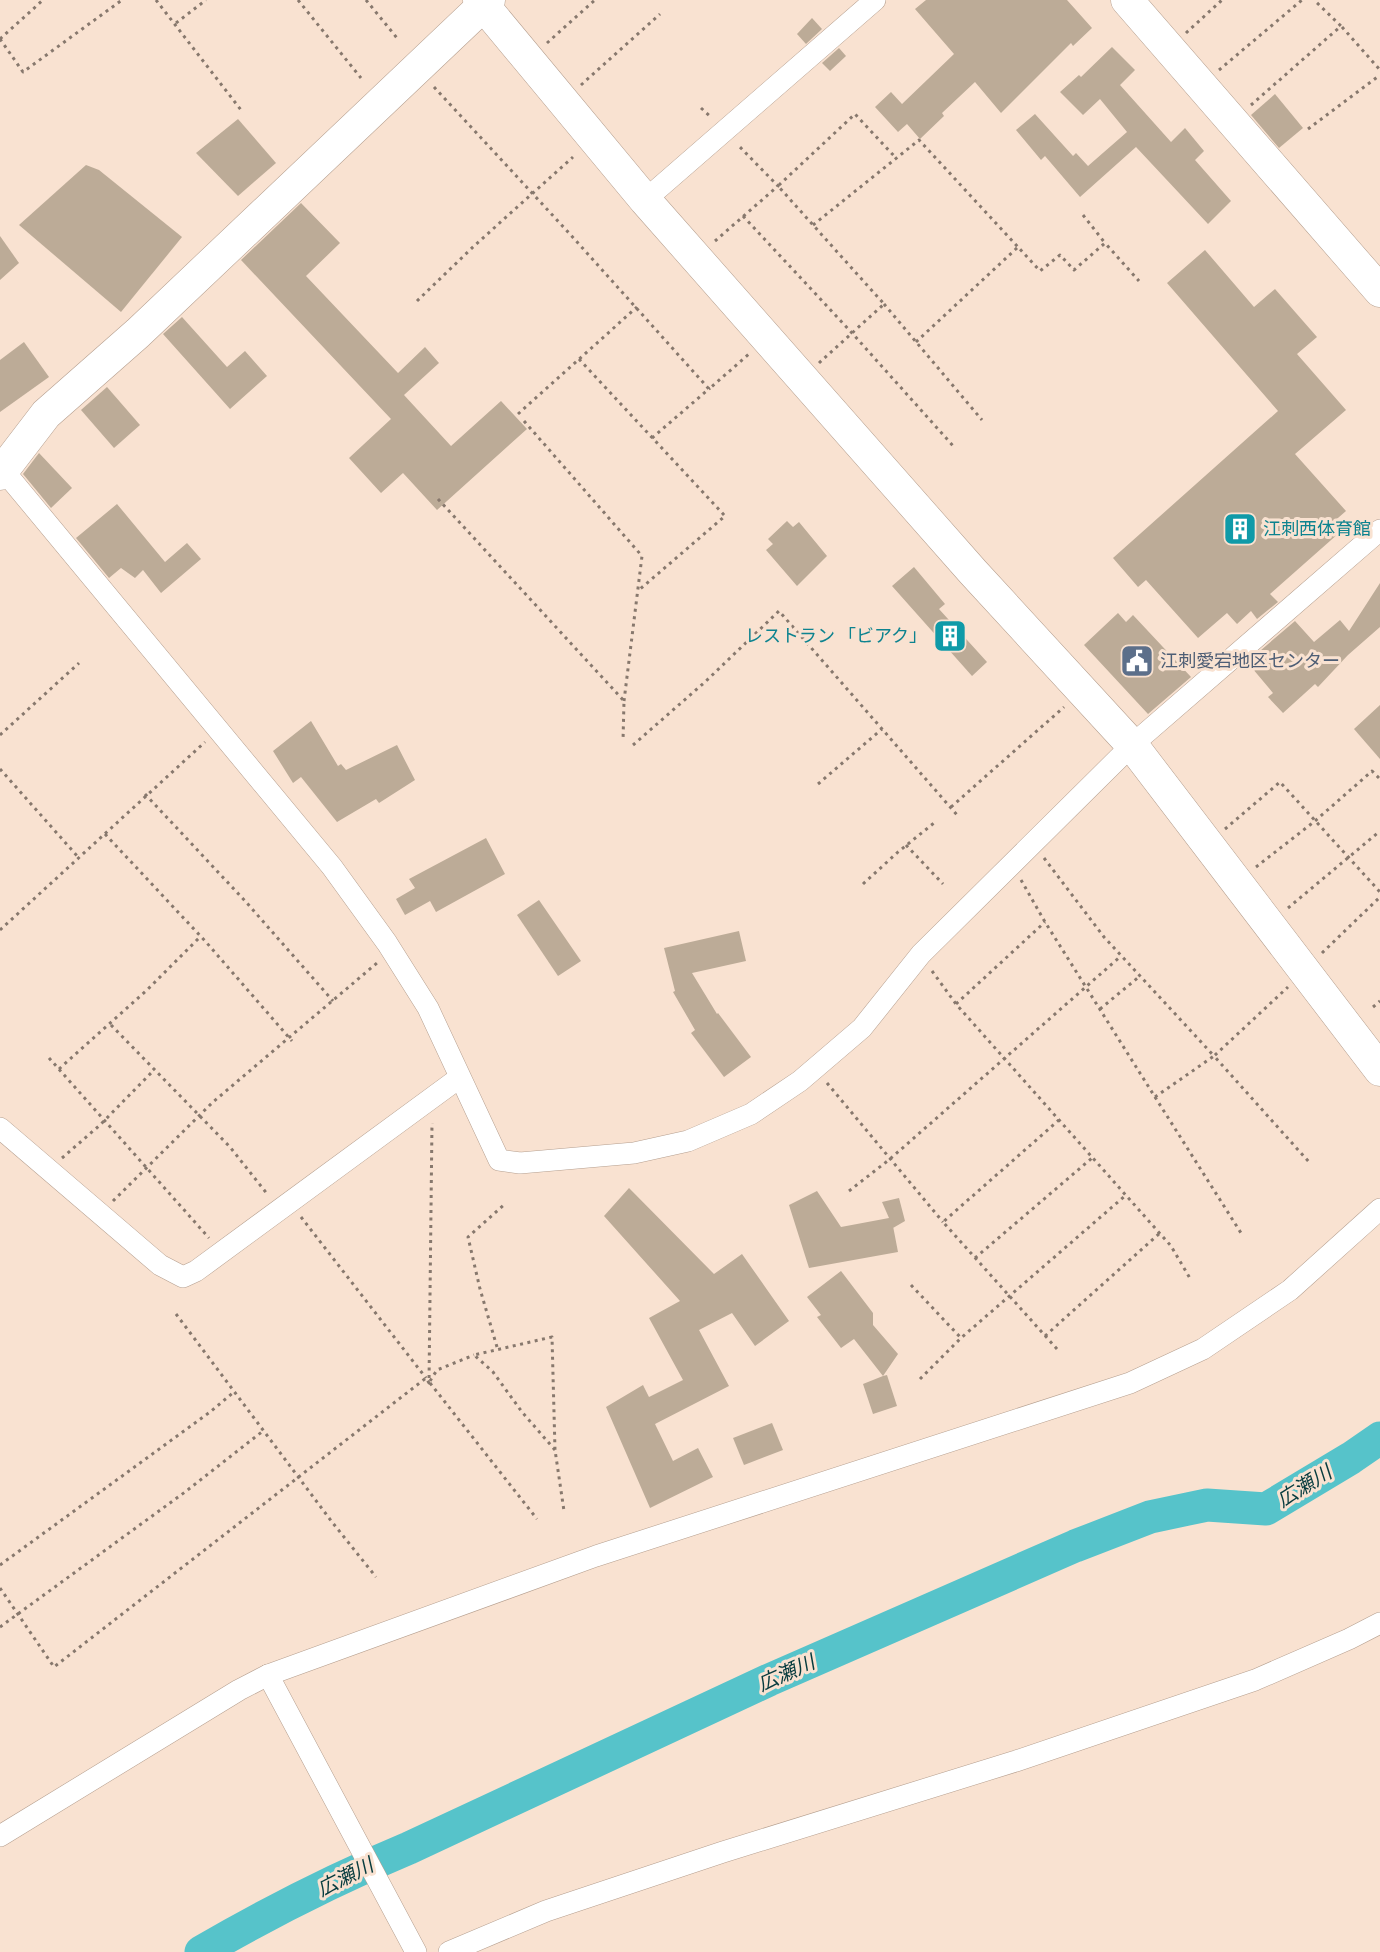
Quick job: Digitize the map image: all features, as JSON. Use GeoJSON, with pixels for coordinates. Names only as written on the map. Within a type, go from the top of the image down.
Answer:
{"type":"FeatureCollection","features":[{"type":"Feature","properties":{"kind":"street"},"geometry":{"type":"LineString","coordinates":[[645,200],[875,0]]}},
{"type":"Feature","properties":{"kind":"street"},"geometry":{"type":"LineString","coordinates":[[1127,0],[1380,291]]}},
{"type":"Feature","properties":{"kind":"street"},"geometry":{"type":"LineString","coordinates":[[1380,530],[1132,746],[921,954],[862,1028],[815,1068],[751,1114],[688,1141],[646,1152],[520,1163],[499,1161],[428,1008],[387,943],[332,867],[2,472],[46,414],[146,326],[484,2],[562,102],[645,200],[973,572],[1132,746],[1380,1070]]}},
{"type":"Feature","properties":{"kind":"street"},"geometry":{"type":"LineString","coordinates":[[0,1128],[160,1265],[183,1277],[196,1271],[459,1078]]}},
{"type":"Feature","properties":{"kind":"street"},"geometry":{"type":"LineString","coordinates":[[0,1836],[268,1674],[596,1556],[1130,1383],[1203,1349],[1290,1290],[1380,1209]]}},
{"type":"Feature","properties":{"kind":"street"},"geometry":{"type":"LineString","coordinates":[[449,1952],[557,1907],[723,1852],[1016,1761],[1255,1680],[1380,1623]]}},
{"type":"Feature","properties":{"kind":"street"},"geometry":{"type":"LineString","coordinates":[[268,1674],[416,1952]]}},
{"type":"Feature","properties":{"kind":"path"},"geometry":{"type":"LineString","coordinates":[[43,0],[0,39],[24,72],[122,0]]}},
{"type":"Feature","properties":{"kind":"path"},"geometry":{"type":"LineString","coordinates":[[156,0],[241,110]]}},
{"type":"Feature","properties":{"kind":"path"},"geometry":{"type":"LineString","coordinates":[[176,23],[206,0]]}},
{"type":"Feature","properties":{"kind":"path"},"geometry":{"type":"LineString","coordinates":[[298,0],[361,78]]}},
{"type":"Feature","properties":{"kind":"path"},"geometry":{"type":"LineString","coordinates":[[366,0],[397,38]]}},
{"type":"Feature","properties":{"kind":"path"},"geometry":{"type":"LineString","coordinates":[[547,44],[595,0]]}},
{"type":"Feature","properties":{"kind":"path"},"geometry":{"type":"LineString","coordinates":[[1170,48],[1222,0]]}},
{"type":"Feature","properties":{"kind":"path"},"geometry":{"type":"LineString","coordinates":[[1202,85],[1302,0]]}},
{"type":"Feature","properties":{"kind":"path"},"geometry":{"type":"LineString","coordinates":[[1314,0],[1341,26],[1380,70]]}},
{"type":"Feature","properties":{"kind":"path"},"geometry":{"type":"LineString","coordinates":[[562,102],[660,14]]}},
{"type":"Feature","properties":{"kind":"path"},"geometry":{"type":"LineString","coordinates":[[1233,121],[1341,26]]}},
{"type":"Feature","properties":{"kind":"path"},"geometry":{"type":"LineString","coordinates":[[1308,129],[1380,75]]}},
{"type":"Feature","properties":{"kind":"path"},"geometry":{"type":"LineString","coordinates":[[434,87],[709,389],[752,351]]}},
{"type":"Feature","properties":{"kind":"path"},"geometry":{"type":"LineString","coordinates":[[701,108],[717,123]]}},
{"type":"Feature","properties":{"kind":"path"},"geometry":{"type":"LineString","coordinates":[[711,244],[778,186],[855,114],[896,158]]}},
{"type":"Feature","properties":{"kind":"path"},"geometry":{"type":"LineString","coordinates":[[732,139],[778,186],[884,304],[982,420]]}},
{"type":"Feature","properties":{"kind":"path"},"geometry":{"type":"LineString","coordinates":[[813,225],[919,140],[1040,271],[1060,255],[1074,270],[1106,243]]}},
{"type":"Feature","properties":{"kind":"path"},"geometry":{"type":"LineString","coordinates":[[417,301],[573,157]]}},
{"type":"Feature","properties":{"kind":"path"},"geometry":{"type":"LineString","coordinates":[[1083,215],[1139,281]]}},
{"type":"Feature","properties":{"kind":"path"},"geometry":{"type":"LineString","coordinates":[[743,216],[955,448]]}},
{"type":"Feature","properties":{"kind":"path"},"geometry":{"type":"LineString","coordinates":[[916,342],[1018,247]]}},
{"type":"Feature","properties":{"kind":"path"},"geometry":{"type":"LineString","coordinates":[[811,370],[884,304]]}},
{"type":"Feature","properties":{"kind":"path"},"geometry":{"type":"LineString","coordinates":[[518,414],[637,306]]}},
{"type":"Feature","properties":{"kind":"path"},"geometry":{"type":"LineString","coordinates":[[579,359],[725,516],[639,590]]}},
{"type":"Feature","properties":{"kind":"path"},"geometry":{"type":"LineString","coordinates":[[652,438],[716,383]]}},
{"type":"Feature","properties":{"kind":"path"},"geometry":{"type":"LineString","coordinates":[[524,421],[642,556],[624,701],[623,741]]}},
{"type":"Feature","properties":{"kind":"path"},"geometry":{"type":"LineString","coordinates":[[438,499],[624,701]]}},
{"type":"Feature","properties":{"kind":"path"},"geometry":{"type":"LineString","coordinates":[[633,745],[705,682],[779,611],[958,816]]}},
{"type":"Feature","properties":{"kind":"path"},"geometry":{"type":"LineString","coordinates":[[0,735],[79,663]]}},
{"type":"Feature","properties":{"kind":"path"},"geometry":{"type":"LineString","coordinates":[[951,807],[1065,706]]}},
{"type":"Feature","properties":{"kind":"path"},"geometry":{"type":"LineString","coordinates":[[818,784],[882,729]]}},
{"type":"Feature","properties":{"kind":"path"},"geometry":{"type":"LineString","coordinates":[[0,930],[211,736]]}},
{"type":"Feature","properties":{"kind":"path"},"geometry":{"type":"LineString","coordinates":[[0,769],[79,858]]}},
{"type":"Feature","properties":{"kind":"path"},"geometry":{"type":"LineString","coordinates":[[1250,872],[1315,821],[1372,771],[1380,779]]}},
{"type":"Feature","properties":{"kind":"path"},"geometry":{"type":"LineString","coordinates":[[1217,836],[1280,782],[1380,892]]}},
{"type":"Feature","properties":{"kind":"path"},"geometry":{"type":"LineString","coordinates":[[145,794],[333,1000]]}},
{"type":"Feature","properties":{"kind":"path"},"geometry":{"type":"LineString","coordinates":[[863,884],[934,823]]}},
{"type":"Feature","properties":{"kind":"path"},"geometry":{"type":"LineString","coordinates":[[1284,911],[1380,831]]}},
{"type":"Feature","properties":{"kind":"path"},"geometry":{"type":"LineString","coordinates":[[105,834],[206,942],[292,1041]]}},
{"type":"Feature","properties":{"kind":"path"},"geometry":{"type":"LineString","coordinates":[[1032,844],[1104,937],[1309,1162]]}},
{"type":"Feature","properties":{"kind":"path"},"geometry":{"type":"LineString","coordinates":[[906,845],[942,884]]}},
{"type":"Feature","properties":{"kind":"path"},"geometry":{"type":"LineString","coordinates":[[1012,864],[1045,922],[1241,1233]]}},
{"type":"Feature","properties":{"kind":"path"},"geometry":{"type":"LineString","coordinates":[[1322,953],[1380,897]]}},
{"type":"Feature","properties":{"kind":"path"},"geometry":{"type":"LineString","coordinates":[[956,1004],[1045,922]]}},
{"type":"Feature","properties":{"kind":"path"},"geometry":{"type":"LineString","coordinates":[[59,1069],[147,990],[201,936]]}},
{"type":"Feature","properties":{"kind":"path"},"geometry":{"type":"LineString","coordinates":[[921,954],[956,1004],[1171,1246],[1191,1280]]}},
{"type":"Feature","properties":{"kind":"path"},"geometry":{"type":"LineString","coordinates":[[849,1191],[891,1159],[1121,956]]}},
{"type":"Feature","properties":{"kind":"path"},"geometry":{"type":"LineString","coordinates":[[109,1206],[213,1102],[383,958]]}},
{"type":"Feature","properties":{"kind":"path"},"geometry":{"type":"LineString","coordinates":[[1100,1009],[1140,976]]}},
{"type":"Feature","properties":{"kind":"path"},"geometry":{"type":"LineString","coordinates":[[1155,1097],[1214,1056],[1289,986]]}},
{"type":"Feature","properties":{"kind":"path"},"geometry":{"type":"LineString","coordinates":[[1373,1007],[1380,1001]]}},
{"type":"Feature","properties":{"kind":"path"},"geometry":{"type":"LineString","coordinates":[[111,1025],[230,1147],[274,1202]]}},
{"type":"Feature","properties":{"kind":"path"},"geometry":{"type":"LineString","coordinates":[[49,1058],[213,1242]]}},
{"type":"Feature","properties":{"kind":"path"},"geometry":{"type":"LineString","coordinates":[[815,1068],[943,1222],[1057,1349]]}},
{"type":"Feature","properties":{"kind":"path"},"geometry":{"type":"LineString","coordinates":[[59,1161],[100,1125],[154,1070]]}},
{"type":"Feature","properties":{"kind":"path"},"geometry":{"type":"LineString","coordinates":[[943,1222],[1059,1120]]}},
{"type":"Feature","properties":{"kind":"path"},"geometry":{"type":"LineString","coordinates":[[429,1383],[432,1121]]}},
{"type":"Feature","properties":{"kind":"path"},"geometry":{"type":"LineString","coordinates":[[975,1258],[1092,1158]]}},
{"type":"Feature","properties":{"kind":"path"},"geometry":{"type":"LineString","coordinates":[[920,1379],[961,1338],[1126,1195]]}},
{"type":"Feature","properties":{"kind":"path"},"geometry":{"type":"LineString","coordinates":[[497,1347],[468,1237],[506,1203]]}},
{"type":"Feature","properties":{"kind":"path"},"geometry":{"type":"LineString","coordinates":[[298,1214],[537,1519]]}},
{"type":"Feature","properties":{"kind":"path"},"geometry":{"type":"LineString","coordinates":[[1045,1336],[1160,1233]]}},
{"type":"Feature","properties":{"kind":"path"},"geometry":{"type":"LineString","coordinates":[[910,1285],[961,1338]]}},
{"type":"Feature","properties":{"kind":"path"},"geometry":{"type":"LineString","coordinates":[[176,1314],[376,1577]]}},
{"type":"Feature","properties":{"kind":"path"},"geometry":{"type":"LineString","coordinates":[[429,1383],[437,1370],[474,1355],[552,1336],[555,1450],[564,1511]]}},
{"type":"Feature","properties":{"kind":"path"},"geometry":{"type":"LineString","coordinates":[[474,1355],[493,1372],[522,1412],[555,1450]]}},
{"type":"Feature","properties":{"kind":"path"},"geometry":{"type":"LineString","coordinates":[[0,1588],[54,1667],[426,1378]]}},
{"type":"Feature","properties":{"kind":"path"},"geometry":{"type":"LineString","coordinates":[[0,1565],[210,1412],[234,1392]]}},
{"type":"Feature","properties":{"kind":"path"},"geometry":{"type":"LineString","coordinates":[[0,1627],[185,1492],[264,1431]]}},
{"type":"Feature","properties":{"kind":"building"},"geometry":{"type":"Polygon","coordinates":[[[926,0],[1067,0],[1092,28],[1073,46],[1071,43],[1001,113],[975,82],[942,113],[944,116],[920,139],[907,124],[898,132],[875,107],[891,92],[902,104],[954,54],[915,9],[926,0]]]}},
{"type":"Feature","properties":{"kind":"building"},"geometry":{"type":"Polygon","coordinates":[[[812,18],[822,29],[806,44],[797,34],[812,18]]]}},
{"type":"Feature","properties":{"kind":"building"},"geometry":{"type":"Polygon","coordinates":[[[1112,47],[1135,70],[1120,85],[1171,142],[1185,128],[1204,151],[1195,160],[1231,201],[1208,224],[1136,147],[1080,197],[1045,156],[1041,160],[1016,130],[1035,114],[1073,156],[1076,153],[1088,166],[1127,132],[1100,99],[1083,115],[1060,92],[1079,75],[1081,77],[1112,47]]]}},
{"type":"Feature","properties":{"kind":"building"},"geometry":{"type":"Polygon","coordinates":[[[839,48],[846,56],[830,71],[822,63],[839,48]]]}},
{"type":"Feature","properties":{"kind":"building"},"geometry":{"type":"Polygon","coordinates":[[[1275,94],[1303,128],[1279,148],[1251,115],[1275,94]]]}},
{"type":"Feature","properties":{"kind":"building"},"geometry":{"type":"Polygon","coordinates":[[[238,119],[276,163],[238,196],[196,153],[238,119]]]}},
{"type":"Feature","properties":{"kind":"building"},"geometry":{"type":"Polygon","coordinates":[[[86,165],[99,170],[182,237],[121,312],[19,225],[86,165]]]}},
{"type":"Feature","properties":{"kind":"building"},"geometry":{"type":"Polygon","coordinates":[[[301,203],[340,243],[306,276],[398,373],[425,347],[439,363],[404,395],[451,446],[501,401],[527,429],[437,510],[403,473],[381,493],[349,458],[391,419],[241,260],[301,203]]]}},
{"type":"Feature","properties":{"kind":"building"},"geometry":{"type":"Polygon","coordinates":[[[0,236],[19,263],[0,280],[0,236]]]}},
{"type":"Feature","properties":{"kind":"building","name":"江刺西体育館"},"geometry":{"type":"Polygon","coordinates":[[[1205,250],[1254,307],[1275,289],[1317,337],[1297,354],[1346,410],[1295,454],[1346,511],[1331,524],[1339,533],[1270,594],[1278,602],[1257,619],[1251,611],[1237,624],[1227,613],[1198,638],[1146,580],[1138,587],[1113,558],[1278,411],[1167,283],[1205,250]]]}},
{"type":"Feature","properties":{"kind":"building"},"geometry":{"type":"Polygon","coordinates":[[[182,317],[227,367],[245,351],[267,376],[230,409],[163,334],[182,317]]]}},
{"type":"Feature","properties":{"kind":"building"},"geometry":{"type":"Polygon","coordinates":[[[24,342],[49,377],[0,412],[0,360],[24,342]]]}},
{"type":"Feature","properties":{"kind":"building"},"geometry":{"type":"Polygon","coordinates":[[[107,387],[140,425],[114,448],[81,410],[107,387]]]}},
{"type":"Feature","properties":{"kind":"building"},"geometry":{"type":"Polygon","coordinates":[[[39,453],[72,488],[51,508],[23,474],[39,453]]]}},
{"type":"Feature","properties":{"kind":"building"},"geometry":{"type":"Polygon","coordinates":[[[117,504],[165,562],[187,543],[201,559],[161,593],[143,570],[135,578],[121,568],[109,578],[76,538],[117,504]]]}},
{"type":"Feature","properties":{"kind":"building"},"geometry":{"type":"Polygon","coordinates":[[[787,521],[793,527],[799,522],[827,556],[797,586],[766,550],[773,544],[768,539],[787,521]]]}},
{"type":"Feature","properties":{"kind":"building","name":"レストラン 「ビアク」"},"geometry":{"type":"Polygon","coordinates":[[[914,567],[945,604],[939,609],[987,662],[972,676],[892,586],[914,567]]]}},
{"type":"Feature","properties":{"kind":"building"},"geometry":{"type":"Polygon","coordinates":[[[1380,583],[1380,627],[1348,655],[1318,687],[1315,684],[1283,713],[1268,697],[1273,693],[1247,662],[1295,621],[1314,642],[1340,620],[1349,631],[1380,583]]]}},
{"type":"Feature","properties":{"kind":"building","name":"江刺愛宕地区センター"},"geometry":{"type":"Polygon","coordinates":[[[1118,613],[1126,622],[1133,615],[1191,677],[1148,714],[1084,645],[1118,613]]]}},
{"type":"Feature","properties":{"kind":"building"},"geometry":{"type":"Polygon","coordinates":[[[1380,705],[1380,759],[1354,729],[1380,705]]]}},
{"type":"Feature","properties":{"kind":"building"},"geometry":{"type":"Polygon","coordinates":[[[311,721],[338,766],[341,764],[346,770],[397,745],[415,780],[379,803],[376,799],[337,822],[301,777],[293,783],[273,751],[311,721]]]}},
{"type":"Feature","properties":{"kind":"building"},"geometry":{"type":"Polygon","coordinates":[[[486,838],[505,874],[436,912],[430,901],[405,915],[396,899],[415,888],[409,879],[486,838]]]}},
{"type":"Feature","properties":{"kind":"building"},"geometry":{"type":"Polygon","coordinates":[[[539,900],[581,961],[558,976],[517,915],[539,900]]]}},
{"type":"Feature","properties":{"kind":"building"},"geometry":{"type":"Polygon","coordinates":[[[739,931],[746,961],[692,973],[717,1014],[751,1057],[724,1077],[691,1033],[695,1030],[673,992],[675,991],[664,948],[739,931]]]}},
{"type":"Feature","properties":{"kind":"building"},"geometry":{"type":"Polygon","coordinates":[[[629,1188],[714,1274],[742,1254],[789,1321],[755,1346],[732,1313],[699,1330],[729,1386],[655,1424],[673,1461],[698,1448],[713,1477],[650,1508],[606,1407],[643,1385],[649,1397],[683,1380],[649,1318],[680,1301],[604,1216],[629,1188]]]}},
{"type":"Feature","properties":{"kind":"building"},"geometry":{"type":"Polygon","coordinates":[[[817,1191],[841,1227],[889,1218],[882,1202],[899,1198],[905,1221],[893,1228],[898,1252],[809,1268],[789,1205],[817,1191]]]}},
{"type":"Feature","properties":{"kind":"building"},"geometry":{"type":"Polygon","coordinates":[[[841,1271],[873,1313],[873,1325],[898,1354],[883,1376],[854,1339],[841,1348],[817,1317],[821,1315],[807,1297],[841,1271]]]}},
{"type":"Feature","properties":{"kind":"building"},"geometry":{"type":"Polygon","coordinates":[[[887,1375],[897,1406],[873,1414],[863,1384],[887,1375]]]}},
{"type":"Feature","properties":{"kind":"building"},"geometry":{"type":"Polygon","coordinates":[[[772,1423],[783,1450],[744,1465],[733,1438],[772,1423]]]}},
{"type":"Feature","properties":{"kind":"waterway","name":"広瀬川"},"geometry":{"type":"LineString","coordinates":[[201,1952],[277,1910],[356,1871],[769,1680],[1075,1546],[1150,1517],[1207,1505],[1266,1509],[1380,1438]]}},
{"type":"Feature","properties":{"kind":"place","name":"江刺西体育館"},"geometry":{"type":"Point","coordinates":[1240,529]}},
{"type":"Feature","properties":{"kind":"place","name":"レストラン 「ビアク」"},"geometry":{"type":"Point","coordinates":[950,636]}},
{"type":"Feature","properties":{"kind":"place","name":"江刺愛宕地区センター"},"geometry":{"type":"Point","coordinates":[1137,661]}}]}
